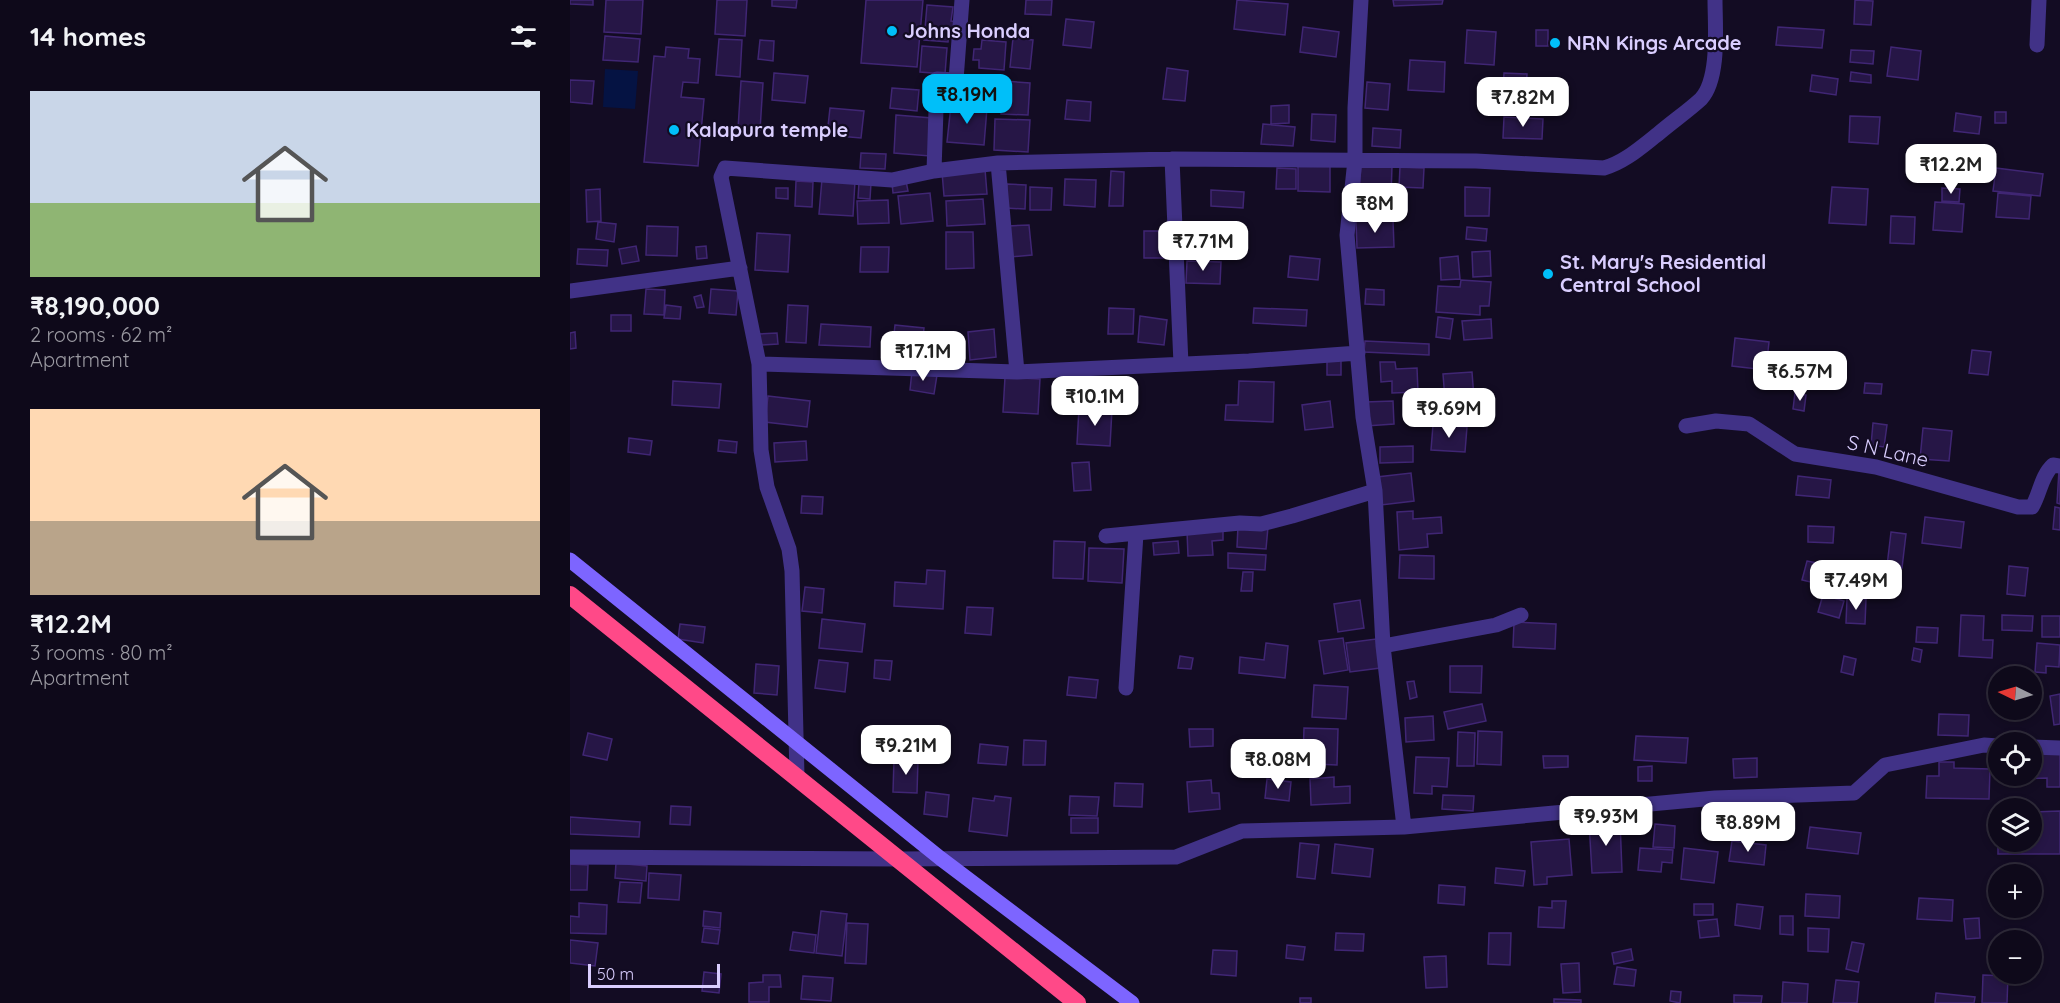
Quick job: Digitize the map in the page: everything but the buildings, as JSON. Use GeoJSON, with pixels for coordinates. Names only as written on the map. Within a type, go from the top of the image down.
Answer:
{"type":"FeatureCollection","features":[{"type":"Feature","properties":{"kind":"highway"},"geometry":{"type":"LineString","coordinates":[[570,595],[1077,1003]]}},
{"type":"Feature","properties":{"kind":"street"},"geometry":{"type":"LineString","coordinates":[[934,171],[937,79],[956,80],[962,0]]}},
{"type":"Feature","properties":{"kind":"street"},"geometry":{"type":"LineString","coordinates":[[1361,0],[1355,108],[1355,160],[1347,235],[1364,417],[1375,491],[1383,646],[1404,827]]}},
{"type":"Feature","properties":{"kind":"street"},"geometry":{"type":"LineString","coordinates":[[797,776],[792,571],[789,549],[767,487],[760,450],[759,364],[721,177],[725,168],[892,180],[934,171],[998,163],[1172,159],[1476,161],[1604,168],[1617,164],[1646,144],[1703,97],[1711,78],[1715,59],[1715,0]]}},
{"type":"Feature","properties":{"kind":"street"},"geometry":{"type":"LineString","coordinates":[[2037,45],[2039,0]]}},
{"type":"Feature","properties":{"kind":"street"},"geometry":{"type":"LineString","coordinates":[[1172,159],[1181,364]]}},
{"type":"Feature","properties":{"kind":"street"},"geometry":{"type":"LineString","coordinates":[[998,163],[1017,372]]}},
{"type":"Feature","properties":{"kind":"street"},"geometry":{"type":"LineString","coordinates":[[570,291],[740,268]]}},
{"type":"Feature","properties":{"kind":"street"},"geometry":{"type":"LineString","coordinates":[[759,364],[1017,372],[1358,353]]}},
{"type":"Feature","properties":{"kind":"street","name":"S N Lane"},"geometry":{"type":"LineString","coordinates":[[1686,426],[1716,421],[1749,424],[1795,454],[1876,467],[2018,507],[2032,507],[2046,472],[2053,465],[2060,466]]}},
{"type":"Feature","properties":{"kind":"street"},"geometry":{"type":"LineString","coordinates":[[1106,536],[1239,523],[1261,524],[1375,491]]}},
{"type":"Feature","properties":{"kind":"street"},"geometry":{"type":"LineString","coordinates":[[1126,688],[1136,534]]}},
{"type":"Feature","properties":{"kind":"street"},"geometry":{"type":"LineString","coordinates":[[570,560],[940,858],[1132,1003]]}},
{"type":"Feature","properties":{"kind":"street"},"geometry":{"type":"LineString","coordinates":[[1383,646],[1496,624],[1521,615]]}},
{"type":"Feature","properties":{"kind":"street"},"geometry":{"type":"LineString","coordinates":[[570,857],[898,859],[1176,857],[1242,831],[1404,827],[1715,798],[1854,794],[1885,765],[1988,745]]}},
{"type":"Feature","properties":{"kind":"street"},"geometry":{"type":"LineString","coordinates":[[2042,747],[2060,748]]}},
{"type":"Feature","properties":{"kind":"shaded area"},"geometry":{"type":"Polygon","coordinates":[[[605,69],[638,71],[635,109],[603,107],[605,69]]]}},
{"type":"Feature","properties":{"kind":"place","name":"Johns Honda"},"geometry":{"type":"Point","coordinates":[892,31]}},
{"type":"Feature","properties":{"kind":"place","name":"NRN Kings Arcade"},"geometry":{"type":"Point","coordinates":[1555,43]}},
{"type":"Feature","properties":{"kind":"place","name":"Kalapura temple"},"geometry":{"type":"Point","coordinates":[674,130]}},
{"type":"Feature","properties":{"kind":"place","name":"St. Mary's Residential Central School"},"geometry":{"type":"Point","coordinates":[1548,274]}}]}
